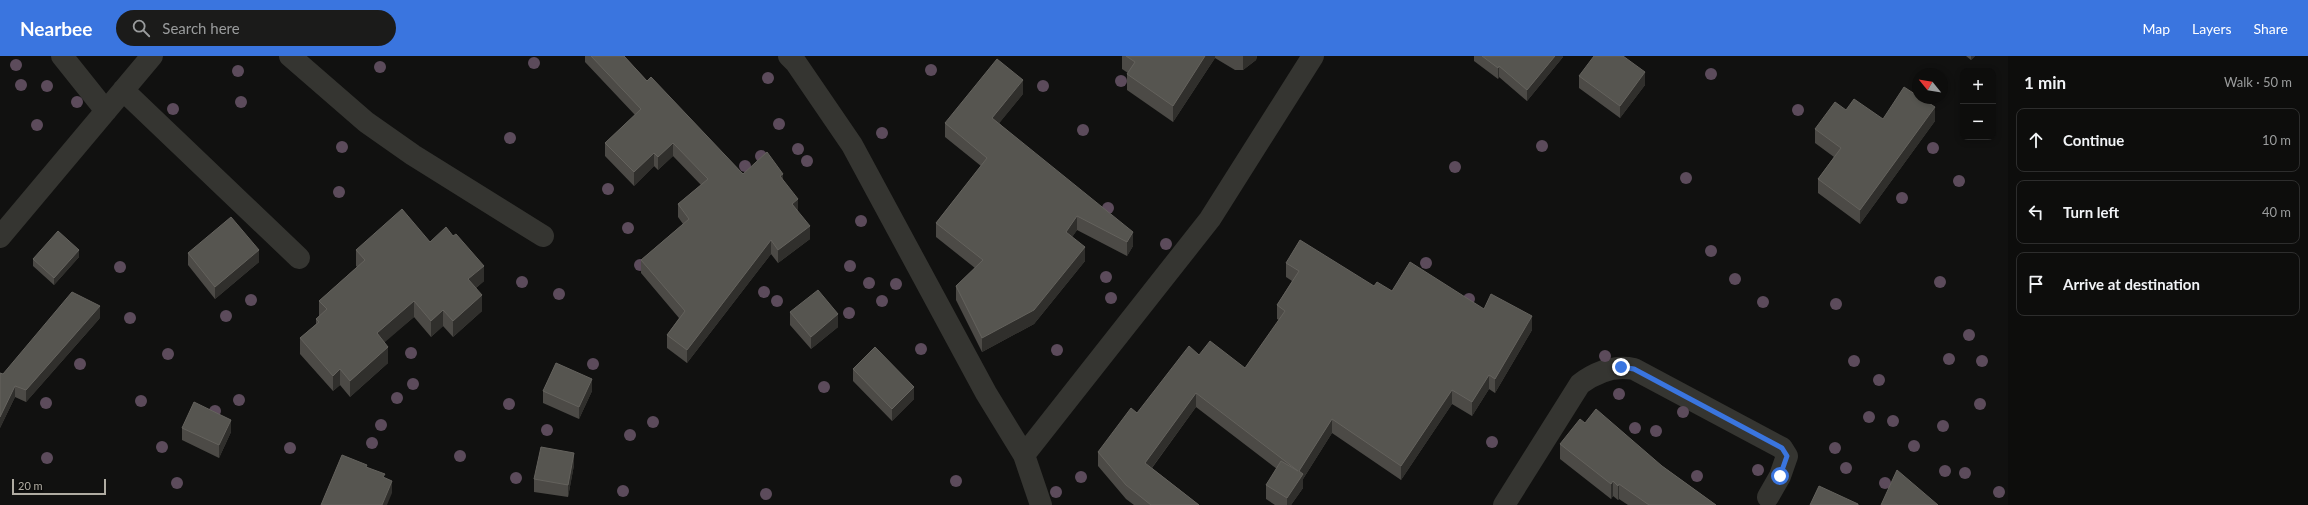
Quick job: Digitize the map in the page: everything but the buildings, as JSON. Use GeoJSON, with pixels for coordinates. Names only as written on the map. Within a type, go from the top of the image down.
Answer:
{"type":"FeatureCollection","features":[{"type":"Feature","properties":{"kind":"street"},"geometry":{"type":"LineString","coordinates":[[62,56],[106,111]]}},
{"type":"Feature","properties":{"kind":"street"},"geometry":{"type":"LineString","coordinates":[[0,237],[152,56]]}},
{"type":"Feature","properties":{"kind":"street"},"geometry":{"type":"LineString","coordinates":[[290,56],[366,122],[413,155],[543,236]]}},
{"type":"Feature","properties":{"kind":"street"},"geometry":{"type":"LineString","coordinates":[[789,56],[852,145],[986,393],[1024,455],[1041,505]]}},
{"type":"Feature","properties":{"kind":"street"},"geometry":{"type":"LineString","coordinates":[[1024,455],[1210,219],[1313,56]]}},
{"type":"Feature","properties":{"kind":"street"},"geometry":{"type":"LineString","coordinates":[[123,90],[299,258]]}},
{"type":"Feature","properties":{"kind":"street"},"geometry":{"type":"LineString","coordinates":[[1504,505],[1580,384],[1594,374],[1621,367],[1634,369],[1782,448],[1787,456],[1780,476],[1768,497]]}},
{"type":"Feature","properties":{"kind":"route"},"geometry":{"type":"LineString","coordinates":[[1621,367],[1634,369],[1782,448],[1787,456],[1780,476]]}}]}
